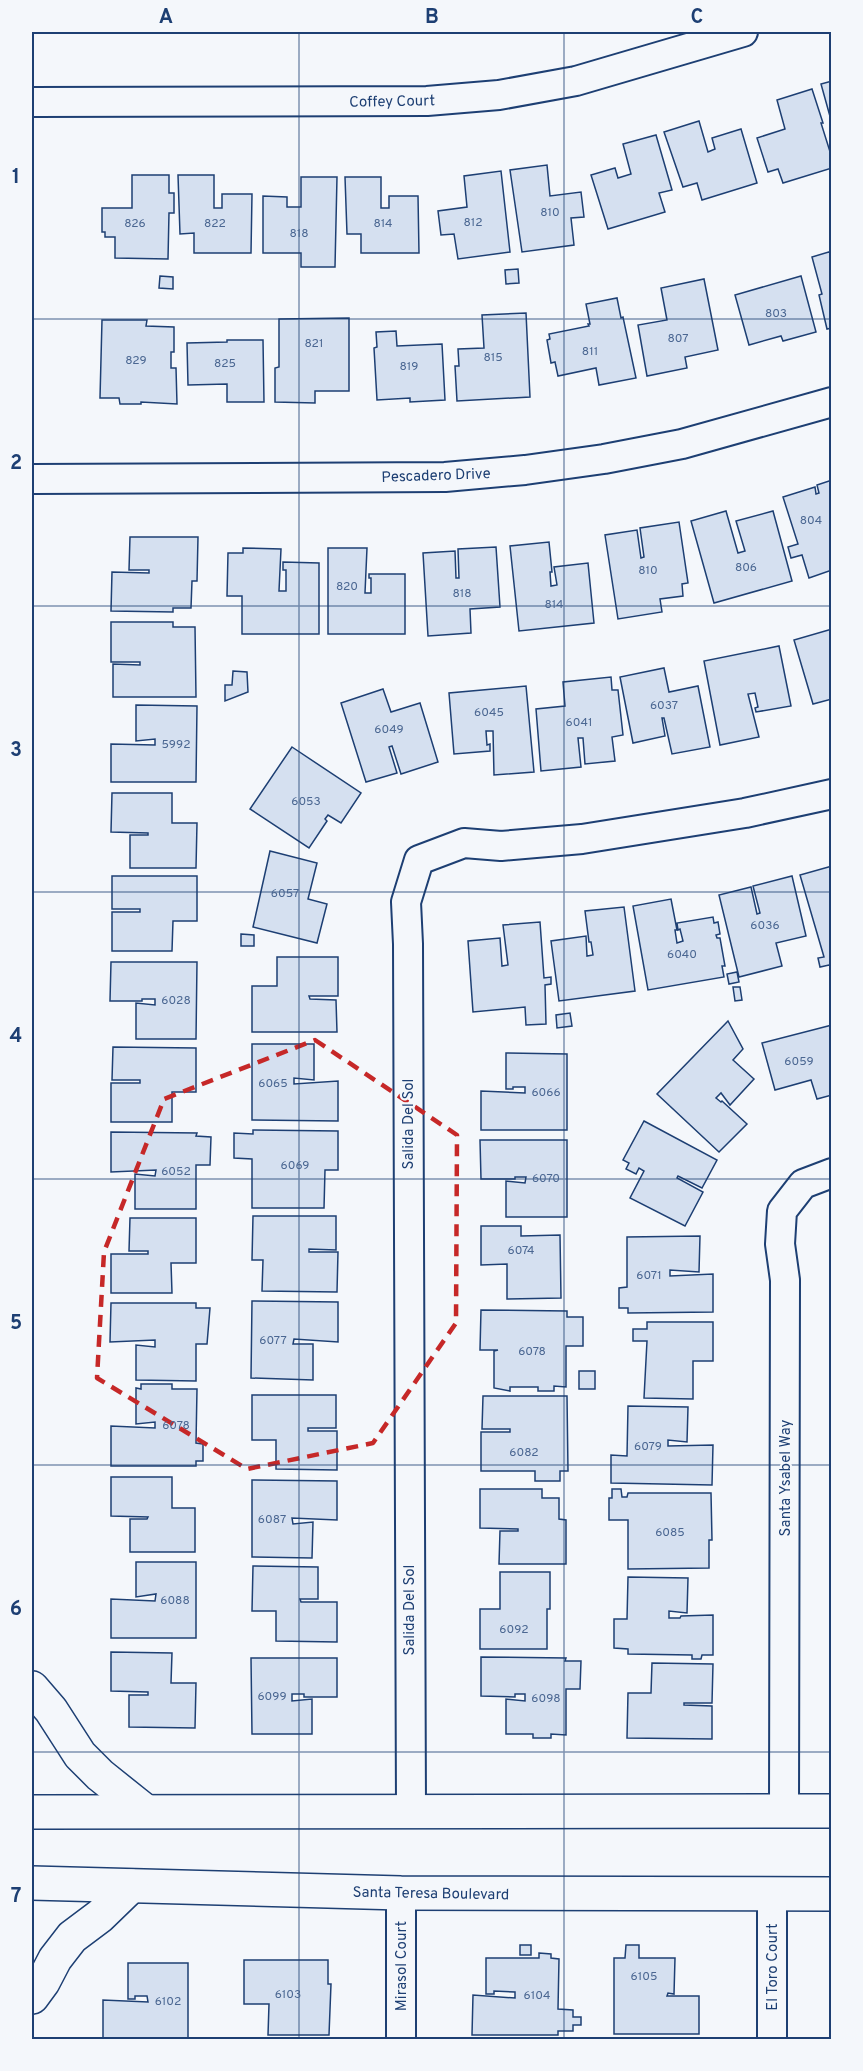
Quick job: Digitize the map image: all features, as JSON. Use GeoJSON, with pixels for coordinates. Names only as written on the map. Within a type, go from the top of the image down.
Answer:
{"type":"FeatureCollection","features":[{"type":"Feature","properties":{"kind":"main road"},"geometry":{"type":"LineString","coordinates":[[32,1688],[51,1710],[80,1755],[100,1775],[145,1811]]}},
{"type":"Feature","properties":{"kind":"main road"},"geometry":{"type":"LineString","coordinates":[[32,1812],[831,1811]]}},
{"type":"Feature","properties":{"kind":"main road","name":"Santa Teresa Boulevard"},"geometry":{"type":"LineString","coordinates":[[32,1883],[401,1893],[831,1894]]}},
{"type":"Feature","properties":{"kind":"main road"},"geometry":{"type":"LineString","coordinates":[[32,1997],[55,1959],[72,1937],[100,1916],[131,1886]]}},
{"type":"Feature","properties":{"kind":"street","name":"Coffey Court"},"geometry":{"type":"LineString","coordinates":[[32,102],[427,101],[499,95],[576,81],[743,32]]}},
{"type":"Feature","properties":{"kind":"street","name":"Pescadero Drive"},"geometry":{"type":"LineString","coordinates":[[32,479],[445,477],[525,470],[604,459],[682,444],[831,402]]}},
{"type":"Feature","properties":{"kind":"street","name":"Salida Del Sol"},"geometry":{"type":"LineString","coordinates":[[411,1810],[408,944],[405,902],[419,860],[464,843],[501,846],[582,839],[745,813],[831,794]]}},
{"type":"Feature","properties":{"kind":"street","name":"Santa Ysabel Way"},"geometry":{"type":"LineString","coordinates":[[784,1811],[785,1280],[780,1244],[782,1211],[803,1184],[831,1173]]}},
{"type":"Feature","properties":{"kind":"street","name":"Mirasol Court"},"geometry":{"type":"LineString","coordinates":[[401,1893],[401,2040]]}},
{"type":"Feature","properties":{"kind":"street","name":"El Toro Court"},"geometry":{"type":"LineString","coordinates":[[772,1894],[772,2040]]}},
{"type":"Feature","properties":{"kind":"highlighted area"},"geometry":{"type":"Polygon","coordinates":[[[315,1040],[457,1135],[456,1323],[373,1443],[247,1469],[97,1378],[104,1252],[164,1099],[315,1040]]]}},
{"type":"Feature","properties":{"kind":"building"},"geometry":{"type":"Polygon","coordinates":[[[832,81],[832,120],[831,120],[821,84],[832,81]]]}},
{"type":"Feature","properties":{"kind":"building"},"geometry":{"type":"Polygon","coordinates":[[[812,89],[832,158],[832,168],[783,183],[778,169],[768,172],[757,138],[785,129],[777,100],[812,89]]]}},
{"type":"Feature","properties":{"kind":"building"},"geometry":{"type":"Polygon","coordinates":[[[699,121],[708,152],[715,149],[712,138],[741,129],[757,183],[702,200],[697,183],[683,187],[664,132],[699,121]]]}},
{"type":"Feature","properties":{"kind":"building"},"geometry":{"type":"Polygon","coordinates":[[[656,135],[672,190],[659,193],[665,212],[608,229],[591,175],[615,168],[618,178],[631,174],[623,144],[656,135]]]}},
{"type":"Feature","properties":{"kind":"building"},"geometry":{"type":"Polygon","coordinates":[[[547,165],[550,196],[581,192],[584,217],[571,218],[574,245],[522,252],[510,170],[547,165]]]}},
{"type":"Feature","properties":{"kind":"building"},"geometry":{"type":"Polygon","coordinates":[[[501,171],[510,252],[458,259],[454,234],[441,235],[438,211],[467,207],[464,176],[501,171]]]}},
{"type":"Feature","properties":{"kind":"building"},"geometry":{"type":"Polygon","coordinates":[[[132,175],[169,175],[169,193],[174,193],[174,213],[169,213],[168,259],[115,258],[115,237],[105,237],[105,232],[102,232],[102,208],[132,208],[132,175]]]}},
{"type":"Feature","properties":{"kind":"building"},"geometry":{"type":"Polygon","coordinates":[[[178,175],[214,175],[214,208],[222,208],[222,194],[252,194],[251,253],[194,253],[194,233],[180,234],[178,175]]]}},
{"type":"Feature","properties":{"kind":"building"},"geometry":{"type":"Polygon","coordinates":[[[301,177],[337,177],[335,267],[301,267],[301,253],[263,253],[263,196],[287,197],[287,207],[301,207],[301,177]]]}},
{"type":"Feature","properties":{"kind":"building"},"geometry":{"type":"Polygon","coordinates":[[[345,177],[381,177],[381,208],[389,208],[389,196],[418,196],[419,253],[361,253],[361,234],[347,234],[345,177]]]}},
{"type":"Feature","properties":{"kind":"building"},"geometry":{"type":"Polygon","coordinates":[[[832,251],[832,328],[827,329],[819,295],[822,294],[812,257],[832,251]]]}},
{"type":"Feature","properties":{"kind":"building"},"geometry":{"type":"Polygon","coordinates":[[[518,269],[519,283],[506,284],[505,270],[518,269]]]}},
{"type":"Feature","properties":{"kind":"building"},"geometry":{"type":"Polygon","coordinates":[[[160,276],[173,277],[173,289],[159,288],[160,276]]]}},
{"type":"Feature","properties":{"kind":"building"},"geometry":{"type":"Polygon","coordinates":[[[801,276],[816,332],[783,341],[781,336],[749,345],[735,295],[801,276]]]}},
{"type":"Feature","properties":{"kind":"building"},"geometry":{"type":"Polygon","coordinates":[[[704,279],[718,350],[685,357],[687,368],[647,376],[638,325],[667,320],[661,288],[704,279]]]}},
{"type":"Feature","properties":{"kind":"building"},"geometry":{"type":"Polygon","coordinates":[[[617,298],[636,378],[599,385],[596,368],[558,376],[555,362],[551,363],[547,340],[550,339],[549,334],[589,326],[586,304],[617,298]]]}},
{"type":"Feature","properties":{"kind":"building"},"geometry":{"type":"Polygon","coordinates":[[[526,313],[530,397],[457,401],[455,366],[459,366],[458,349],[484,348],[482,315],[526,313]]]}},
{"type":"Feature","properties":{"kind":"building"},"geometry":{"type":"Polygon","coordinates":[[[349,318],[349,391],[315,391],[315,403],[275,402],[275,368],[279,367],[279,319],[349,318]]]}},
{"type":"Feature","properties":{"kind":"building"},"geometry":{"type":"Polygon","coordinates":[[[102,320],[147,320],[146,326],[174,327],[174,352],[171,352],[171,368],[176,368],[177,404],[141,402],[141,404],[120,404],[119,398],[100,398],[102,320]]]}},
{"type":"Feature","properties":{"kind":"building"},"geometry":{"type":"Polygon","coordinates":[[[396,331],[397,346],[442,344],[445,400],[410,402],[410,398],[377,400],[374,348],[377,347],[376,332],[396,331]]]}},
{"type":"Feature","properties":{"kind":"building"},"geometry":{"type":"Polygon","coordinates":[[[227,340],[263,340],[264,402],[227,402],[227,384],[188,385],[187,343],[227,342],[227,340]]]}},
{"type":"Feature","properties":{"kind":"building"},"geometry":{"type":"Polygon","coordinates":[[[832,480],[832,570],[809,578],[802,555],[791,558],[788,547],[798,544],[783,497],[815,487],[816,494],[819,493],[817,485],[832,480]]]}},
{"type":"Feature","properties":{"kind":"building"},"geometry":{"type":"Polygon","coordinates":[[[726,511],[738,553],[745,551],[736,521],[773,511],[792,581],[714,603],[691,521],[726,511]]]}},
{"type":"Feature","properties":{"kind":"building"},"geometry":{"type":"Polygon","coordinates":[[[679,522],[688,583],[682,584],[683,596],[660,599],[662,612],[618,619],[605,535],[637,530],[641,558],[644,557],[640,528],[679,522]]]}},
{"type":"Feature","properties":{"kind":"building"},"geometry":{"type":"Polygon","coordinates":[[[130,537],[198,537],[197,581],[192,581],[191,608],[173,608],[173,612],[111,611],[112,572],[149,573],[149,570],[129,570],[130,537]]]}},
{"type":"Feature","properties":{"kind":"building"},"geometry":{"type":"Polygon","coordinates":[[[549,542],[551,586],[557,585],[554,567],[588,563],[594,623],[519,631],[510,546],[549,542]]]}},
{"type":"Feature","properties":{"kind":"building"},"geometry":{"type":"Polygon","coordinates":[[[496,547],[500,607],[470,609],[471,633],[428,636],[423,553],[455,551],[456,578],[459,578],[458,549],[496,547]]]}},
{"type":"Feature","properties":{"kind":"building"},"geometry":{"type":"Polygon","coordinates":[[[243,548],[281,549],[279,591],[286,591],[286,570],[283,570],[283,562],[319,563],[319,634],[242,634],[242,596],[227,596],[228,553],[243,553],[243,548]]]}},
{"type":"Feature","properties":{"kind":"building"},"geometry":{"type":"Polygon","coordinates":[[[328,548],[367,548],[365,593],[371,593],[369,574],[405,574],[405,634],[328,634],[328,548]]]}},
{"type":"Feature","properties":{"kind":"building"},"geometry":{"type":"Polygon","coordinates":[[[111,622],[173,622],[173,627],[195,627],[196,697],[113,697],[113,664],[140,665],[140,662],[111,662],[111,622]]]}},
{"type":"Feature","properties":{"kind":"building"},"geometry":{"type":"Polygon","coordinates":[[[832,629],[832,699],[813,704],[794,640],[832,629]]]}},
{"type":"Feature","properties":{"kind":"building"},"geometry":{"type":"Polygon","coordinates":[[[779,646],[791,706],[756,712],[755,708],[758,707],[755,693],[748,694],[759,737],[720,745],[704,661],[779,646]]]}},
{"type":"Feature","properties":{"kind":"building"},"geometry":{"type":"Polygon","coordinates":[[[664,668],[669,692],[698,686],[710,747],[672,754],[664,718],[662,718],[665,736],[633,743],[620,677],[664,668]]]}},
{"type":"Feature","properties":{"kind":"building"},"geometry":{"type":"Polygon","coordinates":[[[233,671],[247,672],[248,692],[225,701],[225,685],[232,685],[233,671]]]}},
{"type":"Feature","properties":{"kind":"building"},"geometry":{"type":"Polygon","coordinates":[[[611,677],[612,690],[618,690],[623,735],[612,737],[615,761],[585,764],[583,738],[578,738],[581,767],[541,771],[536,709],[565,706],[563,682],[611,677]]]}},
{"type":"Feature","properties":{"kind":"building"},"geometry":{"type":"Polygon","coordinates":[[[526,686],[534,772],[494,775],[493,731],[486,731],[490,751],[454,754],[449,693],[526,686]]]}},
{"type":"Feature","properties":{"kind":"building"},"geometry":{"type":"Polygon","coordinates":[[[383,689],[391,712],[420,703],[438,762],[401,774],[392,746],[389,747],[397,773],[366,782],[341,703],[383,689]]]}},
{"type":"Feature","properties":{"kind":"building"},"geometry":{"type":"Polygon","coordinates":[[[136,705],[197,706],[196,782],[111,782],[111,744],[155,745],[155,739],[136,741],[136,705]]]}},
{"type":"Feature","properties":{"kind":"building"},"geometry":{"type":"Polygon","coordinates":[[[292,747],[361,793],[341,823],[328,815],[325,819],[327,821],[309,848],[250,809],[292,747]]]}},
{"type":"Feature","properties":{"kind":"building"},"geometry":{"type":"Polygon","coordinates":[[[112,793],[172,793],[172,823],[197,823],[196,868],[130,868],[130,835],[148,835],[148,833],[111,832],[112,793]]]}},
{"type":"Feature","properties":{"kind":"building"},"geometry":{"type":"Polygon","coordinates":[[[270,851],[317,863],[308,899],[327,904],[317,943],[253,927],[270,851]]]}},
{"type":"Feature","properties":{"kind":"building"},"geometry":{"type":"Polygon","coordinates":[[[832,866],[832,966],[820,967],[818,958],[824,957],[800,875],[832,866]]]}},
{"type":"Feature","properties":{"kind":"building"},"geometry":{"type":"Polygon","coordinates":[[[112,876],[197,876],[197,921],[173,921],[172,951],[112,951],[112,912],[140,912],[140,909],[112,909],[112,876]]]}},
{"type":"Feature","properties":{"kind":"building"},"geometry":{"type":"Polygon","coordinates":[[[792,876],[806,936],[776,943],[782,966],[739,977],[719,895],[751,887],[757,914],[760,913],[753,886],[792,876]]]}},
{"type":"Feature","properties":{"kind":"building"},"geometry":{"type":"Polygon","coordinates":[[[671,899],[677,943],[683,941],[677,923],[713,917],[714,923],[718,922],[720,934],[716,935],[720,938],[725,966],[722,966],[724,977],[648,990],[633,906],[671,899]]]}},
{"type":"Feature","properties":{"kind":"building"},"geometry":{"type":"Polygon","coordinates":[[[624,907],[635,991],[559,1001],[551,941],[586,936],[587,956],[593,955],[585,911],[624,907]]]}},
{"type":"Feature","properties":{"kind":"building"},"geometry":{"type":"Polygon","coordinates":[[[540,922],[544,978],[551,977],[551,984],[545,985],[546,1024],[526,1025],[525,1007],[473,1012],[468,941],[500,938],[502,966],[508,965],[503,925],[540,922]]]}},
{"type":"Feature","properties":{"kind":"building"},"geometry":{"type":"Polygon","coordinates":[[[241,934],[254,935],[254,946],[241,946],[241,934]]]}},
{"type":"Feature","properties":{"kind":"building"},"geometry":{"type":"Polygon","coordinates":[[[277,957],[338,957],[338,996],[309,996],[310,999],[336,1000],[337,1032],[252,1032],[252,986],[277,986],[277,957]]]}},
{"type":"Feature","properties":{"kind":"building"},"geometry":{"type":"Polygon","coordinates":[[[111,962],[197,962],[196,1039],[136,1039],[136,1003],[155,1005],[155,999],[110,1001],[111,962]]]}},
{"type":"Feature","properties":{"kind":"building"},"geometry":{"type":"Polygon","coordinates":[[[737,972],[739,982],[729,984],[727,974],[737,972]]]}},
{"type":"Feature","properties":{"kind":"building"},"geometry":{"type":"Polygon","coordinates":[[[733,987],[740,987],[742,1000],[735,1001],[733,987]]]}},
{"type":"Feature","properties":{"kind":"building"},"geometry":{"type":"Polygon","coordinates":[[[570,1013],[572,1026],[557,1028],[556,1015],[570,1013]]]}},
{"type":"Feature","properties":{"kind":"building"},"geometry":{"type":"Polygon","coordinates":[[[728,1021],[743,1049],[733,1060],[754,1079],[730,1105],[721,1093],[716,1098],[747,1124],[719,1152],[657,1094],[728,1021]]]}},
{"type":"Feature","properties":{"kind":"building"},"geometry":{"type":"Polygon","coordinates":[[[832,1025],[832,1095],[817,1099],[811,1080],[775,1090],[762,1043],[832,1025]]]}},
{"type":"Feature","properties":{"kind":"building"},"geometry":{"type":"Polygon","coordinates":[[[252,1044],[314,1044],[314,1080],[294,1078],[294,1084],[338,1081],[338,1121],[252,1120],[252,1044]]]}},
{"type":"Feature","properties":{"kind":"building"},"geometry":{"type":"Polygon","coordinates":[[[113,1047],[196,1048],[196,1092],[172,1092],[172,1122],[111,1122],[111,1083],[140,1083],[140,1080],[112,1080],[113,1047]]]}},
{"type":"Feature","properties":{"kind":"building"},"geometry":{"type":"Polygon","coordinates":[[[506,1053],[567,1054],[567,1130],[481,1130],[481,1091],[525,1093],[525,1087],[506,1089],[506,1053]]]}},
{"type":"Feature","properties":{"kind":"building"},"geometry":{"type":"Polygon","coordinates":[[[644,1121],[717,1160],[702,1188],[678,1176],[677,1178],[703,1192],[685,1226],[630,1198],[644,1171],[639,1168],[636,1174],[626,1169],[629,1163],[623,1160],[644,1121]]]}},
{"type":"Feature","properties":{"kind":"building"},"geometry":{"type":"Polygon","coordinates":[[[253,1130],[338,1131],[338,1170],[325,1170],[324,1208],[252,1208],[252,1159],[234,1158],[234,1133],[253,1134],[253,1130]]]}},
{"type":"Feature","properties":{"kind":"building"},"geometry":{"type":"Polygon","coordinates":[[[111,1132],[197,1133],[196,1136],[211,1137],[210,1165],[196,1165],[196,1209],[135,1209],[135,1174],[155,1176],[156,1170],[111,1172],[111,1132]]]}},
{"type":"Feature","properties":{"kind":"building"},"geometry":{"type":"Polygon","coordinates":[[[480,1140],[567,1140],[567,1217],[506,1217],[506,1181],[525,1183],[526,1177],[481,1179],[480,1140]]]}},
{"type":"Feature","properties":{"kind":"building"},"geometry":{"type":"Polygon","coordinates":[[[253,1216],[336,1216],[336,1250],[309,1249],[309,1252],[338,1252],[337,1292],[262,1291],[263,1260],[252,1260],[253,1216]]]}},
{"type":"Feature","properties":{"kind":"building"},"geometry":{"type":"Polygon","coordinates":[[[130,1218],[196,1218],[196,1263],[171,1263],[172,1293],[111,1293],[111,1254],[148,1254],[148,1251],[129,1251],[130,1218]]]}},
{"type":"Feature","properties":{"kind":"building"},"geometry":{"type":"Polygon","coordinates":[[[481,1226],[521,1226],[521,1236],[560,1235],[561,1298],[507,1299],[507,1264],[481,1265],[481,1226]]]}},
{"type":"Feature","properties":{"kind":"building"},"geometry":{"type":"Polygon","coordinates":[[[700,1236],[699,1272],[670,1270],[670,1276],[713,1274],[713,1312],[628,1313],[628,1308],[619,1308],[619,1288],[627,1287],[627,1237],[700,1236]]]}},
{"type":"Feature","properties":{"kind":"building"},"geometry":{"type":"Polygon","coordinates":[[[252,1301],[338,1302],[338,1342],[294,1339],[293,1344],[313,1344],[313,1380],[251,1378],[252,1301]]]}},
{"type":"Feature","properties":{"kind":"building"},"geometry":{"type":"Polygon","coordinates":[[[111,1303],[196,1303],[196,1308],[210,1308],[207,1344],[196,1344],[196,1381],[136,1380],[136,1345],[155,1347],[155,1340],[110,1342],[111,1303]]]}},
{"type":"Feature","properties":{"kind":"building"},"geometry":{"type":"Polygon","coordinates":[[[481,1310],[567,1311],[567,1317],[583,1317],[583,1346],[566,1346],[566,1387],[554,1386],[554,1391],[538,1391],[538,1387],[510,1387],[510,1391],[494,1388],[494,1351],[498,1350],[480,1350],[481,1310]]]}},
{"type":"Feature","properties":{"kind":"building"},"geometry":{"type":"Polygon","coordinates":[[[647,1322],[713,1322],[713,1361],[693,1361],[693,1399],[644,1398],[647,1341],[633,1341],[633,1329],[647,1329],[647,1322]]]}},
{"type":"Feature","properties":{"kind":"building"},"geometry":{"type":"Polygon","coordinates":[[[579,1371],[595,1371],[595,1389],[579,1389],[579,1371]]]}},
{"type":"Feature","properties":{"kind":"building"},"geometry":{"type":"Polygon","coordinates":[[[141,1384],[172,1384],[172,1389],[197,1389],[196,1443],[203,1444],[203,1461],[196,1461],[196,1466],[111,1466],[111,1426],[155,1428],[155,1422],[136,1424],[136,1388],[141,1389],[141,1384]]]}},
{"type":"Feature","properties":{"kind":"building"},"geometry":{"type":"Polygon","coordinates":[[[252,1395],[336,1395],[336,1428],[308,1428],[308,1431],[337,1431],[337,1470],[276,1469],[276,1440],[252,1440],[252,1395]]]}},
{"type":"Feature","properties":{"kind":"building"},"geometry":{"type":"Polygon","coordinates":[[[483,1396],[567,1396],[568,1471],[560,1471],[560,1481],[535,1481],[535,1471],[481,1471],[481,1432],[510,1432],[510,1429],[482,1429],[483,1396]]]}},
{"type":"Feature","properties":{"kind":"building"},"geometry":{"type":"Polygon","coordinates":[[[628,1406],[688,1407],[687,1442],[668,1440],[668,1446],[713,1445],[712,1485],[611,1483],[611,1455],[627,1456],[628,1406]]]}},
{"type":"Feature","properties":{"kind":"building"},"geometry":{"type":"Polygon","coordinates":[[[111,1477],[172,1477],[172,1508],[195,1508],[195,1552],[130,1552],[130,1519],[147,1519],[148,1517],[111,1516],[111,1477]]]}},
{"type":"Feature","properties":{"kind":"building"},"geometry":{"type":"Polygon","coordinates":[[[252,1480],[337,1481],[337,1520],[292,1518],[293,1524],[313,1522],[312,1558],[252,1557],[252,1480]]]}},
{"type":"Feature","properties":{"kind":"building"},"geometry":{"type":"Polygon","coordinates":[[[480,1489],[542,1489],[542,1498],[559,1498],[559,1519],[566,1520],[566,1564],[499,1564],[500,1531],[518,1531],[518,1529],[480,1528],[480,1489]]]}},
{"type":"Feature","properties":{"kind":"building"},"geometry":{"type":"Polygon","coordinates":[[[612,1489],[621,1489],[622,1497],[627,1497],[628,1493],[711,1493],[712,1540],[709,1540],[709,1568],[628,1569],[628,1520],[609,1520],[609,1498],[612,1498],[612,1489]]]}},
{"type":"Feature","properties":{"kind":"building"},"geometry":{"type":"Polygon","coordinates":[[[136,1562],[196,1562],[196,1638],[111,1638],[111,1599],[155,1601],[156,1594],[136,1597],[136,1562]]]}},
{"type":"Feature","properties":{"kind":"building"},"geometry":{"type":"Polygon","coordinates":[[[253,1566],[318,1567],[318,1599],[300,1599],[301,1602],[337,1602],[337,1642],[276,1641],[276,1611],[252,1611],[253,1566]]]}},
{"type":"Feature","properties":{"kind":"building"},"geometry":{"type":"Polygon","coordinates":[[[500,1572],[550,1572],[547,1649],[480,1649],[480,1609],[500,1609],[500,1572]]]}},
{"type":"Feature","properties":{"kind":"building"},"geometry":{"type":"Polygon","coordinates":[[[628,1577],[688,1578],[687,1613],[669,1611],[669,1618],[713,1615],[713,1655],[702,1655],[701,1659],[692,1659],[692,1655],[628,1654],[628,1649],[614,1648],[614,1619],[627,1619],[628,1577]]]}},
{"type":"Feature","properties":{"kind":"building"},"geometry":{"type":"Polygon","coordinates":[[[111,1652],[172,1653],[171,1683],[196,1683],[195,1728],[129,1727],[129,1695],[148,1695],[148,1692],[111,1691],[111,1652]]]}},
{"type":"Feature","properties":{"kind":"building"},"geometry":{"type":"Polygon","coordinates":[[[481,1657],[566,1658],[565,1661],[581,1661],[580,1689],[566,1689],[566,1735],[551,1734],[551,1738],[533,1738],[533,1734],[506,1734],[506,1699],[525,1701],[525,1694],[515,1694],[515,1697],[481,1696],[481,1657]]]}},
{"type":"Feature","properties":{"kind":"building"},"geometry":{"type":"Polygon","coordinates":[[[251,1658],[337,1658],[337,1697],[304,1697],[304,1694],[292,1694],[292,1701],[312,1699],[312,1734],[252,1734],[251,1658]]]}},
{"type":"Feature","properties":{"kind":"building"},"geometry":{"type":"Polygon","coordinates":[[[652,1663],[713,1664],[712,1703],[684,1703],[684,1705],[712,1706],[712,1739],[627,1738],[628,1693],[651,1693],[652,1663]]]}},
{"type":"Feature","properties":{"kind":"building"},"geometry":{"type":"Polygon","coordinates":[[[520,1945],[531,1945],[531,1955],[520,1955],[520,1945]]]}},
{"type":"Feature","properties":{"kind":"building"},"geometry":{"type":"Polygon","coordinates":[[[626,1945],[639,1945],[639,1958],[675,1958],[674,1994],[668,1993],[667,1996],[699,1996],[699,2034],[614,2034],[614,1958],[625,1958],[626,1945]]]}},
{"type":"Feature","properties":{"kind":"building"},"geometry":{"type":"Polygon","coordinates":[[[539,1953],[551,1954],[551,1958],[559,1959],[558,2009],[573,2010],[573,2017],[581,2017],[581,2025],[573,2025],[573,2031],[558,2031],[558,2035],[472,2035],[473,1995],[515,1998],[515,1992],[494,1991],[494,1994],[486,1994],[486,1958],[539,1958],[539,1953]]]}},
{"type":"Feature","properties":{"kind":"building"},"geometry":{"type":"Polygon","coordinates":[[[244,1960],[328,1960],[328,1984],[331,1984],[329,2035],[268,2035],[269,2004],[244,2004],[244,1960]]]}},
{"type":"Feature","properties":{"kind":"building"},"geometry":{"type":"Polygon","coordinates":[[[128,1963],[188,1963],[188,2039],[103,2040],[103,2000],[148,2002],[147,1996],[135,1996],[135,1999],[128,1999],[128,1963]]]}}]}
